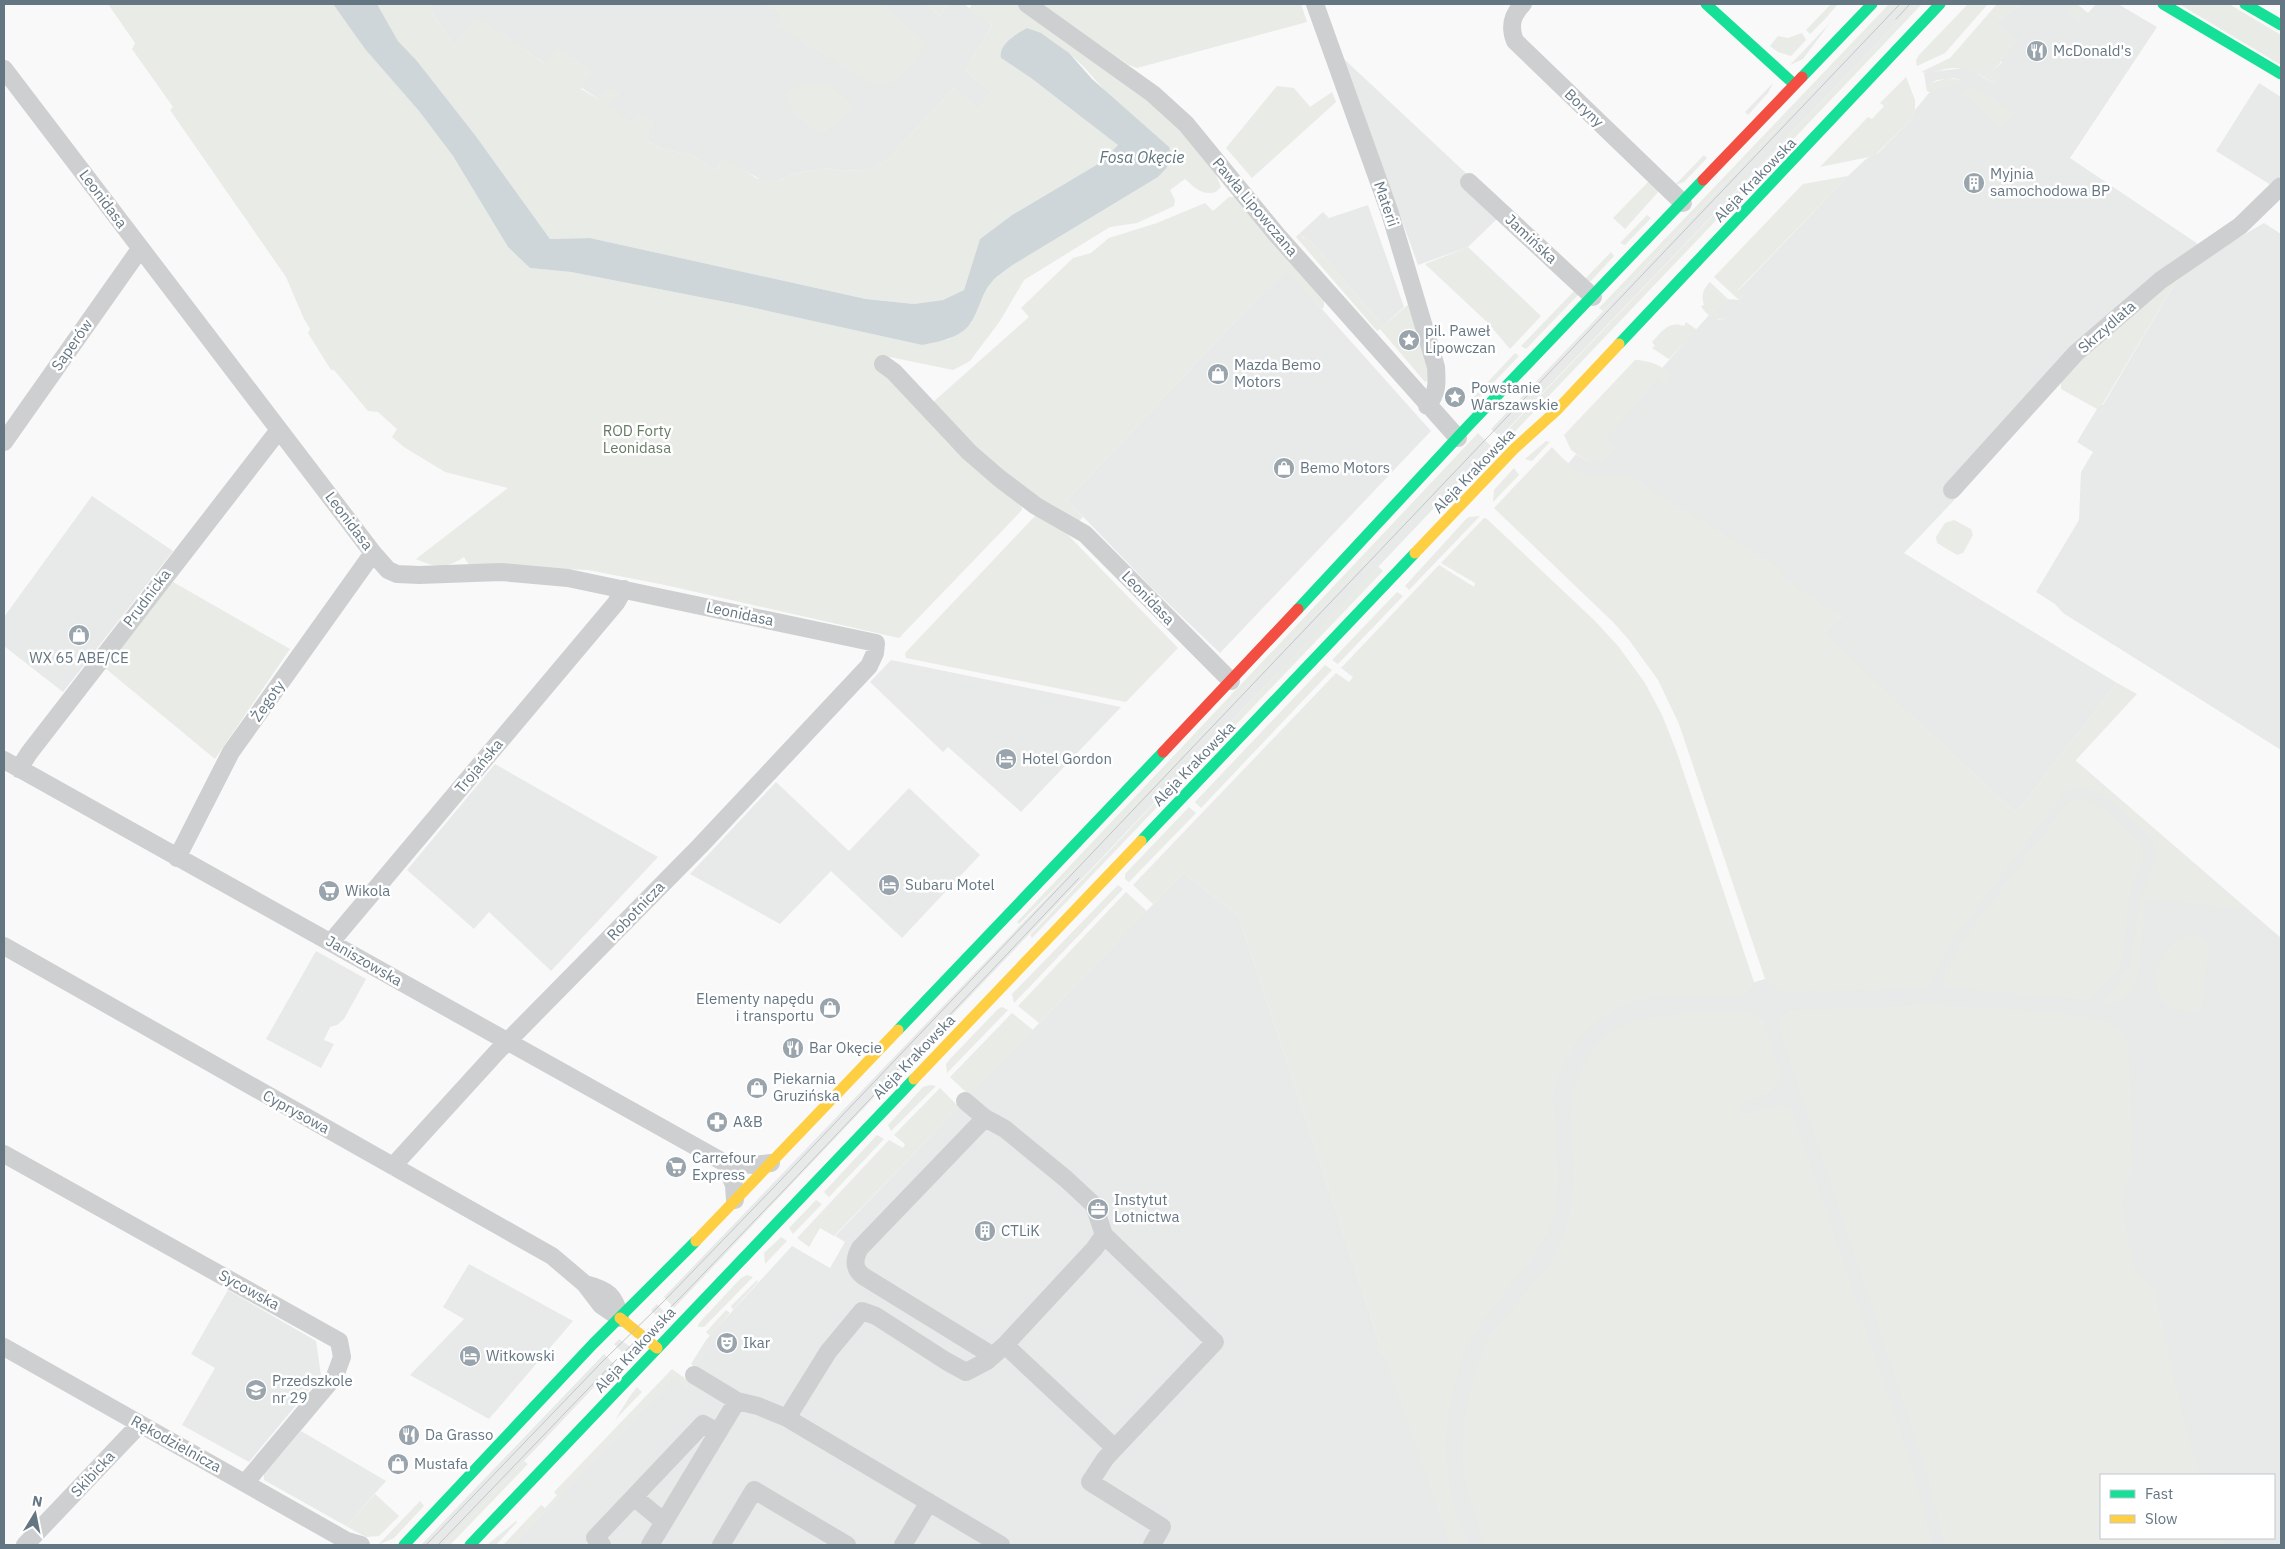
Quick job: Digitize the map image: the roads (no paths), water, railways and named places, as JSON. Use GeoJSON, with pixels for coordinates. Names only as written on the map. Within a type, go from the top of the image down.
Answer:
{"type":"FeatureCollection","features":[{"type":"Feature","properties":{"kind":"main road"},"geometry":{"type":"LineString","coordinates":[[1706,4],[1794,84]]}},
{"type":"Feature","properties":{"kind":"main road","name":"Aleja Krakowska"},"geometry":{"type":"LineString","coordinates":[[404,1545],[1231,681],[1458,438],[1872,4]]}},
{"type":"Feature","properties":{"kind":"main road","name":"Aleja Krakowska"},"geometry":{"type":"LineString","coordinates":[[470,1545],[1510,454],[1556,411],[1940,4]]}},
{"type":"Feature","properties":{"kind":"main road"},"geometry":{"type":"LineString","coordinates":[[2164,4],[2281,74]]}},
{"type":"Feature","properties":{"kind":"main road"},"geometry":{"type":"LineString","coordinates":[[2250,5],[2281,25]]}},
{"type":"Feature","properties":{"kind":"main road"},"geometry":{"type":"LineString","coordinates":[[620,1318],[657,1348]]}},
{"type":"Feature","properties":{"kind":"street","name":"Pawła Lipowczana"},"geometry":{"type":"LineString","coordinates":[[1027,4],[1153,94],[1186,124],[1252,205],[1427,406],[1458,438]]}},
{"type":"Feature","properties":{"kind":"street","name":"Materii"},"geometry":{"type":"LineString","coordinates":[[1315,4],[1390,213],[1436,366],[1437,387],[1433,400],[1427,406]]}},
{"type":"Feature","properties":{"kind":"street","name":"Boryny"},"geometry":{"type":"LineString","coordinates":[[1523,4],[1514,15],[1511,25],[1515,41],[1683,203]]}},
{"type":"Feature","properties":{"kind":"street","name":"Leonidasa"},"geometry":{"type":"LineString","coordinates":[[4,69],[372,553],[388,570],[397,574],[515,573],[568,578],[876,643],[875,653]]}},
{"type":"Feature","properties":{"kind":"street","name":"Jamińska"},"geometry":{"type":"LineString","coordinates":[[1469,182],[1593,297]]}},
{"type":"Feature","properties":{"kind":"street","name":"Skrzydlata"},"geometry":{"type":"LineString","coordinates":[[1952,490],[2076,353],[2161,280],[2240,226],[2281,186]]}},
{"type":"Feature","properties":{"kind":"street","name":"Saperów"},"geometry":{"type":"LineString","coordinates":[[4,442],[140,249]]}},
{"type":"Feature","properties":{"kind":"street","name":"Leonidasa"},"geometry":{"type":"LineString","coordinates":[[883,364],[969,452],[1036,506],[1085,534],[1231,681]]}},
{"type":"Feature","properties":{"kind":"street","name":"Prudnicka"},"geometry":{"type":"LineString","coordinates":[[19,769],[29,753],[162,579],[279,430]]}},
{"type":"Feature","properties":{"kind":"street","name":"Żegoty"},"geometry":{"type":"LineString","coordinates":[[177,858],[231,752],[372,553]]}},
{"type":"Feature","properties":{"kind":"street","name":"Trojańska"},"geometry":{"type":"LineString","coordinates":[[331,942],[616,603],[624,589]]}},
{"type":"Feature","properties":{"kind":"street","name":"Robotnicza"},"geometry":{"type":"LineString","coordinates":[[393,1166],[508,1042],[714,831],[869,666],[875,653]]}},
{"type":"Feature","properties":{"kind":"street","name":"Janiszowska"},"geometry":{"type":"LineString","coordinates":[[4,760],[725,1164],[754,1165],[771,1163]]}},
{"type":"Feature","properties":{"kind":"street","name":"Cyprysowa"},"geometry":{"type":"LineString","coordinates":[[4,946],[552,1256],[585,1284],[597,1302],[620,1318]]}},
{"type":"Feature","properties":{"kind":"street"},"geometry":{"type":"LineString","coordinates":[[965,1101],[985,1118],[1005,1129],[1066,1179],[1094,1206],[1104,1235],[1215,1342],[1105,1459],[1090,1482],[1162,1527],[1152,1545]]}},
{"type":"Feature","properties":{"kind":"street"},"geometry":{"type":"LineString","coordinates":[[985,1118],[860,1248],[855,1257],[855,1265],[858,1272],[863,1276],[999,1350],[1115,1448]]}},
{"type":"Feature","properties":{"kind":"street","name":"Sycowska"},"geometry":{"type":"LineString","coordinates":[[4,1154],[340,1341],[342,1357],[335,1376],[245,1483]]}},
{"type":"Feature","properties":{"kind":"street"},"geometry":{"type":"LineString","coordinates":[[725,1164],[734,1185],[735,1200]]}},
{"type":"Feature","properties":{"kind":"street"},"geometry":{"type":"LineString","coordinates":[[787,1418],[828,1352],[862,1311],[876,1316],[966,1372],[999,1350],[1094,1249],[1104,1235]]}},
{"type":"Feature","properties":{"kind":"street","name":"Rękodzielnicza"},"geometry":{"type":"LineString","coordinates":[[4,1347],[353,1544]]}},
{"type":"Feature","properties":{"kind":"street"},"geometry":{"type":"LineString","coordinates":[[694,1375],[736,1401],[758,1406],[787,1418],[1001,1545]]}},
{"type":"Feature","properties":{"kind":"street"},"geometry":{"type":"LineString","coordinates":[[650,1545],[736,1401]]}},
{"type":"Feature","properties":{"kind":"street","name":"Skibicka"},"geometry":{"type":"LineString","coordinates":[[25,1545],[140,1424]]}},
{"type":"Feature","properties":{"kind":"street"},"geometry":{"type":"LineString","coordinates":[[602,1545],[595,1538],[703,1424],[718,1432]]}},
{"type":"Feature","properties":{"kind":"street"},"geometry":{"type":"LineString","coordinates":[[720,1545],[754,1490],[847,1545]]}},
{"type":"Feature","properties":{"kind":"street"},"geometry":{"type":"LineString","coordinates":[[634,1497],[664,1522]]}},
{"type":"Feature","properties":{"kind":"street"},"geometry":{"type":"LineString","coordinates":[[903,1545],[929,1502]]}},
{"type":"Feature","properties":{"kind":"water","name":"Fosa Okęcie"},"geometry":{"type":"Polygon","coordinates":[[[333,4],[377,4],[398,41],[417,61],[475,135],[550,239],[590,238],[866,299],[914,304],[943,300],[964,290],[980,239],[1012,215],[1103,161],[1118,145],[1031,78],[1001,58],[1002,48],[1005,44],[1027,28],[1041,33],[1069,53],[1092,79],[1169,147],[1171,156],[1167,167],[1158,177],[1011,266],[992,281],[972,321],[963,331],[948,339],[922,345],[741,305],[571,272],[530,268],[508,247],[453,156],[419,111],[365,49],[333,4]]]}},
{"type":"Feature","properties":{"kind":"tram line"},"geometry":{"type":"LineString","coordinates":[[426,1545],[778,1183],[1900,4]]}},
{"type":"Feature","properties":{"kind":"tram line"},"geometry":{"type":"LineString","coordinates":[[1896,19],[1910,4]]}},
{"type":"Feature","properties":{"kind":"tram line"},"geometry":{"type":"LineString","coordinates":[[438,1545],[613,1363],[679,1299],[785,1189],[1079,878]]}},
{"type":"Feature","properties":{"kind":"place","name":"McDonald's"},"geometry":{"type":"Point","coordinates":[2037,51]}},
{"type":"Feature","properties":{"kind":"place","name":"Myjnia samochodowa BP"},"geometry":{"type":"Point","coordinates":[1974,183]}},
{"type":"Feature","properties":{"kind":"place","name":"pil. Paweł Lipowczan"},"geometry":{"type":"Point","coordinates":[1409,340]}},
{"type":"Feature","properties":{"kind":"place","name":"Mazda Bemo Motors"},"geometry":{"type":"Point","coordinates":[1218,374]}},
{"type":"Feature","properties":{"kind":"place","name":"Powstanie Warszawskie"},"geometry":{"type":"Point","coordinates":[1455,397]}},
{"type":"Feature","properties":{"kind":"place","name":"Bemo Motors"},"geometry":{"type":"Point","coordinates":[1284,468]}},
{"type":"Feature","properties":{"kind":"place","name":"WX 65 ABE/CE"},"geometry":{"type":"Point","coordinates":[79,635]}},
{"type":"Feature","properties":{"kind":"place","name":"Hotel Gordon"},"geometry":{"type":"Point","coordinates":[1006,759]}},
{"type":"Feature","properties":{"kind":"place","name":"Subaru Motel"},"geometry":{"type":"Point","coordinates":[889,885]}},
{"type":"Feature","properties":{"kind":"place","name":"Wikola"},"geometry":{"type":"Point","coordinates":[329,891]}},
{"type":"Feature","properties":{"kind":"place","name":"Elementy napędu i transportu"},"geometry":{"type":"Point","coordinates":[830,1008]}},
{"type":"Feature","properties":{"kind":"place","name":"Bar Okęcie"},"geometry":{"type":"Point","coordinates":[793,1048]}},
{"type":"Feature","properties":{"kind":"place","name":"Piekarnia Gruzińska"},"geometry":{"type":"Point","coordinates":[757,1088]}},
{"type":"Feature","properties":{"kind":"place","name":"A&B"},"geometry":{"type":"Point","coordinates":[717,1122]}},
{"type":"Feature","properties":{"kind":"place","name":"Carrefour Express"},"geometry":{"type":"Point","coordinates":[676,1167]}},
{"type":"Feature","properties":{"kind":"place","name":"Instytut Lotnictwa"},"geometry":{"type":"Point","coordinates":[1098,1209]}},
{"type":"Feature","properties":{"kind":"place","name":"CTLiK"},"geometry":{"type":"Point","coordinates":[985,1231]}},
{"type":"Feature","properties":{"kind":"place","name":"Ikar"},"geometry":{"type":"Point","coordinates":[727,1343]}},
{"type":"Feature","properties":{"kind":"place","name":"Witkowski"},"geometry":{"type":"Point","coordinates":[470,1356]}},
{"type":"Feature","properties":{"kind":"place","name":"Przedszkole nr 29"},"geometry":{"type":"Point","coordinates":[256,1390]}},
{"type":"Feature","properties":{"kind":"place","name":"Da Grasso"},"geometry":{"type":"Point","coordinates":[409,1435]}},
{"type":"Feature","properties":{"kind":"place","name":"Mustafa"},"geometry":{"type":"Point","coordinates":[398,1464]}},
{"type":"Feature","properties":{"kind":"park label","name":"ROD Forty Leonidasa"},"geometry":{"type":"Point","coordinates":[637,440]}}]}
